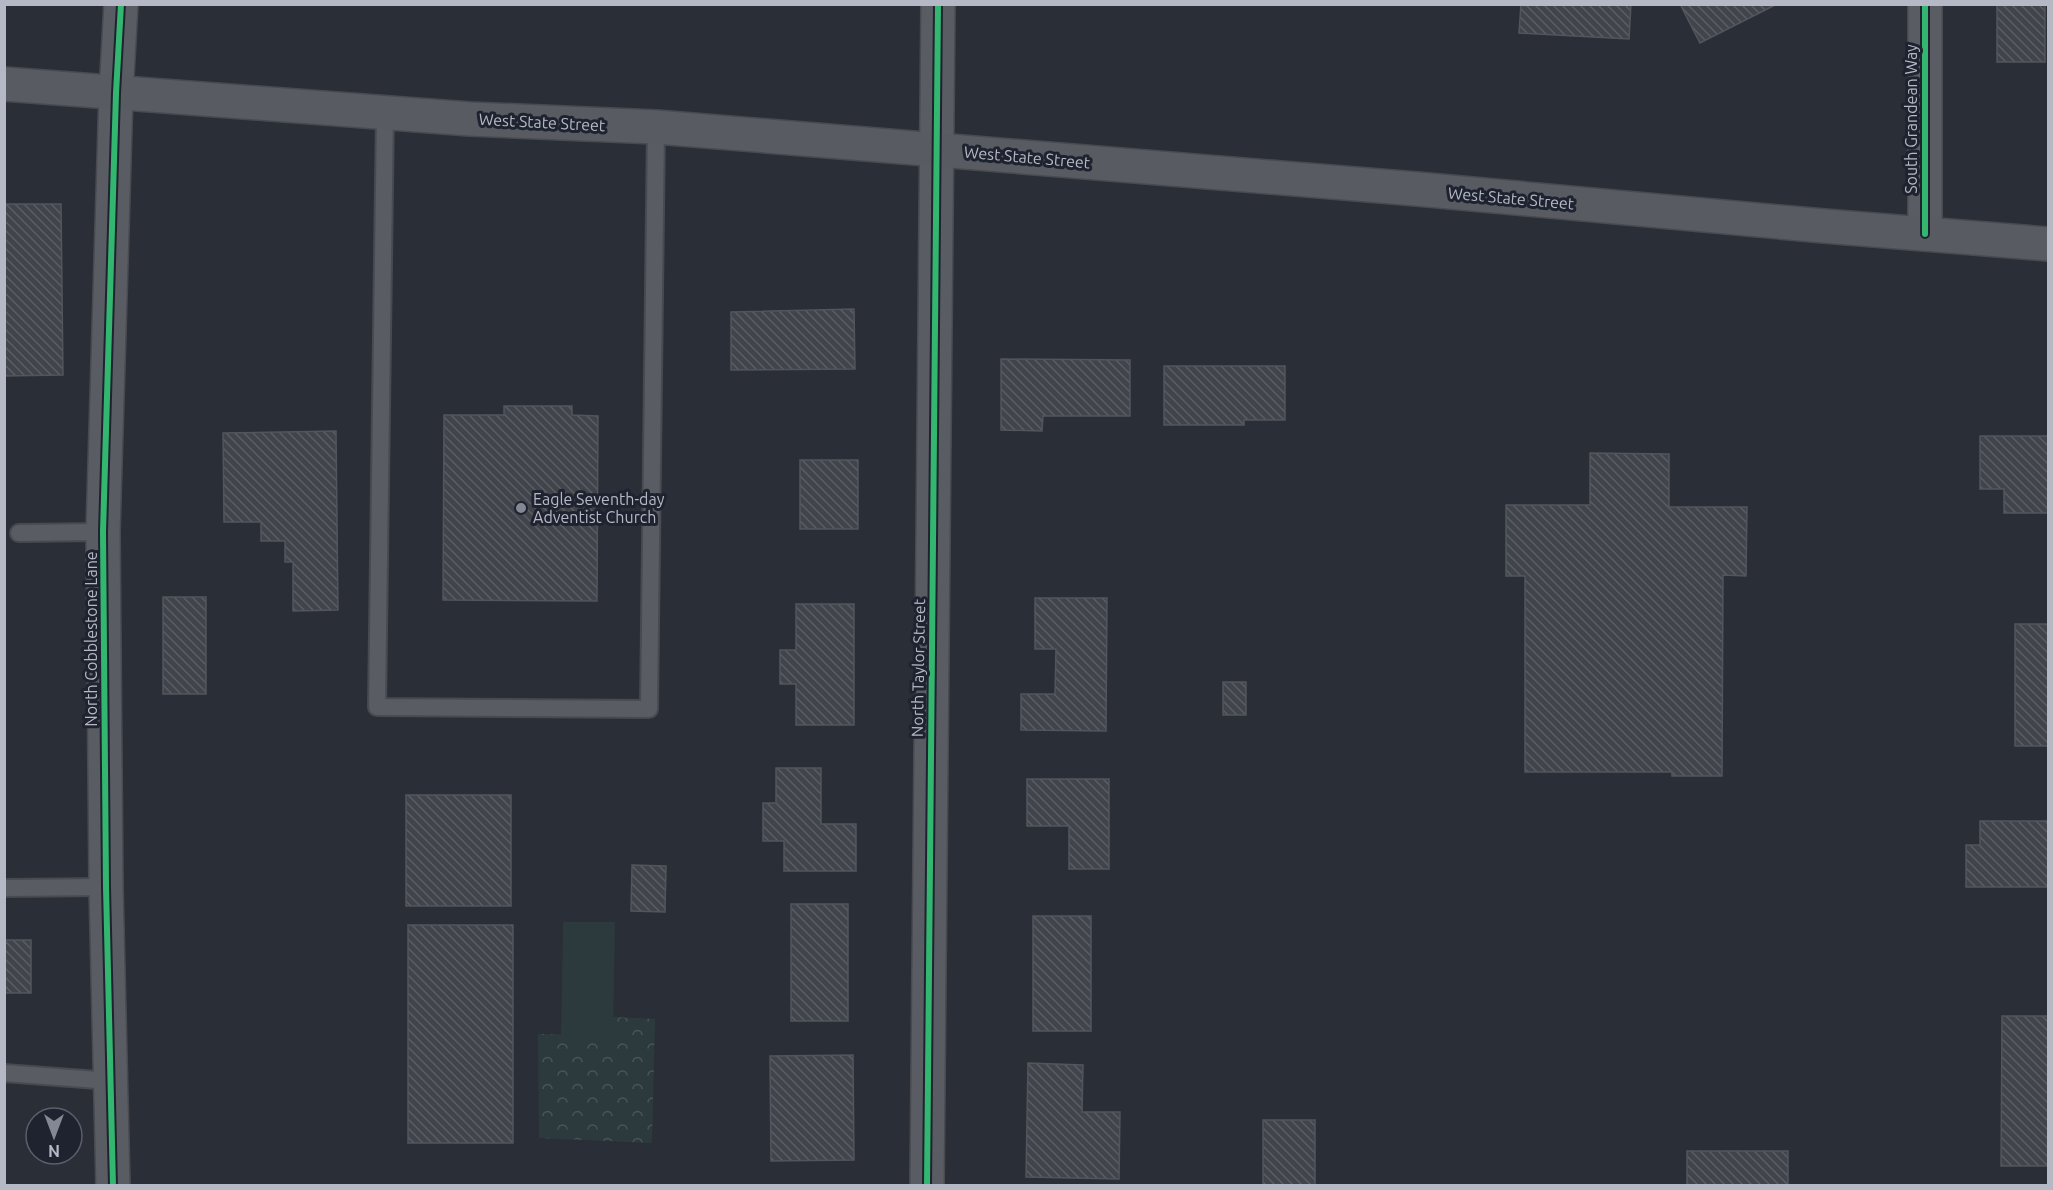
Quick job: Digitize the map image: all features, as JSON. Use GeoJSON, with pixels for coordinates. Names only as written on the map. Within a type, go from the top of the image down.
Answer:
{"type":"FeatureCollection","features":[{"type":"Feature","properties":{"kind":"main road","name":"West State Street"},"geometry":{"type":"LineString","coordinates":[[4,84],[470,119],[656,127],[2049,244]]}},
{"type":"Feature","properties":{"kind":"street","name":"North Cobblestone Lane"},"geometry":{"type":"LineString","coordinates":[[113,1185],[106,887],[103,532],[116,93],[121,4]]}},
{"type":"Feature","properties":{"kind":"street","name":"North Taylor Street"},"geometry":{"type":"LineString","coordinates":[[927,1185],[938,4]]}},
{"type":"Feature","properties":{"kind":"street","name":"South Grandean Way"},"geometry":{"type":"LineString","coordinates":[[1925,4],[1925,234]]}},
{"type":"Feature","properties":{"kind":"lane"},"geometry":{"type":"LineString","coordinates":[[385,112],[377,707],[650,709],[656,127]]}},
{"type":"Feature","properties":{"kind":"lane"},"geometry":{"type":"LineString","coordinates":[[19,533],[103,532]]}},
{"type":"Feature","properties":{"kind":"lane"},"geometry":{"type":"LineString","coordinates":[[4,888],[106,887]]}},
{"type":"Feature","properties":{"kind":"lane"},"geometry":{"type":"LineString","coordinates":[[4,1072],[111,1081]]}},
{"type":"Feature","properties":{"kind":"green space"},"geometry":{"type":"Polygon","coordinates":[[[563,922],[615,922],[613,1035],[561,1035],[563,922]]]}},
{"type":"Feature","properties":{"kind":"green space"},"geometry":{"type":"Polygon","coordinates":[[[613,1017],[655,1019],[652,1143],[539,1138],[538,1034],[613,1035],[613,1017]]]}},
{"type":"Feature","properties":{"kind":"building"},"geometry":{"type":"Polygon","coordinates":[[[1521,4],[1631,4],[1629,39],[1519,33],[1521,4]]]}},
{"type":"Feature","properties":{"kind":"building"},"geometry":{"type":"Polygon","coordinates":[[[1680,4],[1777,4],[1700,43],[1680,4]]]}},
{"type":"Feature","properties":{"kind":"building"},"geometry":{"type":"Polygon","coordinates":[[[1997,4],[2045,4],[2045,62],[1997,62],[1997,4]]]}},
{"type":"Feature","properties":{"kind":"building"},"geometry":{"type":"Polygon","coordinates":[[[4,204],[61,204],[63,375],[4,376],[4,204]]]}},
{"type":"Feature","properties":{"kind":"building"},"geometry":{"type":"Polygon","coordinates":[[[854,309],[855,369],[731,370],[731,312],[854,309]]]}},
{"type":"Feature","properties":{"kind":"building"},"geometry":{"type":"Polygon","coordinates":[[[1001,359],[1130,360],[1130,416],[1043,416],[1042,431],[1001,430],[1001,359]]]}},
{"type":"Feature","properties":{"kind":"building"},"geometry":{"type":"Polygon","coordinates":[[[1164,366],[1285,366],[1285,420],[1244,420],[1244,425],[1164,425],[1164,366]]]}},
{"type":"Feature","properties":{"kind":"building","name":"Eagle Seventh-day Adventist Church"},"geometry":{"type":"Polygon","coordinates":[[[504,406],[572,406],[572,415],[598,416],[597,601],[443,600],[444,415],[504,415],[504,406]]]}},
{"type":"Feature","properties":{"kind":"building"},"geometry":{"type":"Polygon","coordinates":[[[336,431],[338,610],[293,611],[293,562],[285,562],[285,541],[261,541],[261,522],[224,522],[223,433],[336,431]]]}},
{"type":"Feature","properties":{"kind":"building"},"geometry":{"type":"Polygon","coordinates":[[[1980,436],[2048,436],[2048,513],[2004,513],[2004,489],[1980,489],[1980,436]]]}},
{"type":"Feature","properties":{"kind":"building"},"geometry":{"type":"Polygon","coordinates":[[[1590,453],[1669,454],[1669,507],[1747,507],[1746,576],[1723,575],[1722,776],[1672,776],[1672,772],[1525,772],[1525,576],[1506,576],[1506,505],[1590,505],[1590,453]]]}},
{"type":"Feature","properties":{"kind":"building"},"geometry":{"type":"Polygon","coordinates":[[[800,460],[858,460],[858,529],[800,529],[800,460]]]}},
{"type":"Feature","properties":{"kind":"building"},"geometry":{"type":"Polygon","coordinates":[[[163,597],[206,597],[206,694],[163,694],[163,597]]]}},
{"type":"Feature","properties":{"kind":"building"},"geometry":{"type":"Polygon","coordinates":[[[1035,598],[1107,598],[1106,731],[1021,730],[1021,694],[1055,694],[1056,649],[1035,649],[1035,598]]]}},
{"type":"Feature","properties":{"kind":"building"},"geometry":{"type":"Polygon","coordinates":[[[796,604],[854,604],[854,725],[796,725],[796,684],[780,684],[780,650],[796,650],[796,604]]]}},
{"type":"Feature","properties":{"kind":"building"},"geometry":{"type":"Polygon","coordinates":[[[2015,624],[2048,624],[2048,746],[2015,746],[2015,624]]]}},
{"type":"Feature","properties":{"kind":"building"},"geometry":{"type":"Polygon","coordinates":[[[1223,682],[1246,682],[1246,715],[1223,715],[1223,682]]]}},
{"type":"Feature","properties":{"kind":"building"},"geometry":{"type":"Polygon","coordinates":[[[776,768],[821,768],[821,824],[856,824],[856,871],[784,871],[784,841],[763,841],[763,803],[776,803],[776,768]]]}},
{"type":"Feature","properties":{"kind":"building"},"geometry":{"type":"Polygon","coordinates":[[[1027,779],[1109,779],[1109,869],[1069,869],[1069,826],[1027,826],[1027,779]]]}},
{"type":"Feature","properties":{"kind":"building"},"geometry":{"type":"Polygon","coordinates":[[[406,795],[511,795],[511,906],[406,906],[406,795]]]}},
{"type":"Feature","properties":{"kind":"building"},"geometry":{"type":"Polygon","coordinates":[[[1980,821],[2048,821],[2048,887],[1966,887],[1966,845],[1980,845],[1980,821]]]}},
{"type":"Feature","properties":{"kind":"building"},"geometry":{"type":"Polygon","coordinates":[[[632,865],[666,866],[665,912],[631,911],[632,865]]]}},
{"type":"Feature","properties":{"kind":"building"},"geometry":{"type":"Polygon","coordinates":[[[791,904],[848,904],[848,1021],[791,1021],[791,904]]]}},
{"type":"Feature","properties":{"kind":"building"},"geometry":{"type":"Polygon","coordinates":[[[1033,916],[1091,916],[1091,1031],[1033,1031],[1033,916]]]}},
{"type":"Feature","properties":{"kind":"building"},"geometry":{"type":"Polygon","coordinates":[[[408,925],[513,925],[513,1143],[408,1143],[408,925]]]}},
{"type":"Feature","properties":{"kind":"building"},"geometry":{"type":"Polygon","coordinates":[[[4,940],[31,940],[31,993],[4,993],[4,940]]]}},
{"type":"Feature","properties":{"kind":"building"},"geometry":{"type":"Polygon","coordinates":[[[2002,1016],[2048,1016],[2048,1166],[2001,1166],[2002,1016]]]}},
{"type":"Feature","properties":{"kind":"building"},"geometry":{"type":"Polygon","coordinates":[[[853,1055],[854,1160],[771,1161],[770,1056],[853,1055]]]}},
{"type":"Feature","properties":{"kind":"building"},"geometry":{"type":"Polygon","coordinates":[[[1028,1063],[1083,1065],[1082,1112],[1120,1112],[1119,1179],[1026,1177],[1028,1063]]]}},
{"type":"Feature","properties":{"kind":"building"},"geometry":{"type":"Polygon","coordinates":[[[1263,1120],[1315,1120],[1315,1186],[1263,1186],[1263,1120]]]}},
{"type":"Feature","properties":{"kind":"building"},"geometry":{"type":"Polygon","coordinates":[[[1687,1151],[1788,1151],[1788,1186],[1687,1186],[1687,1151]]]}},
{"type":"Feature","properties":{"kind":"cycle path"},"geometry":{"type":"LineString","coordinates":[[113,1186],[106,887],[103,532],[116,93],[121,4]]}},
{"type":"Feature","properties":{"kind":"cycle path"},"geometry":{"type":"LineString","coordinates":[[927,1186],[938,4]]}},
{"type":"Feature","properties":{"kind":"cycle path"},"geometry":{"type":"LineString","coordinates":[[1925,4],[1925,234]]}},
{"type":"Feature","properties":{"kind":"place","name":"Eagle Seventh-day Adventist Church"},"geometry":{"type":"Point","coordinates":[521,508]}}]}
